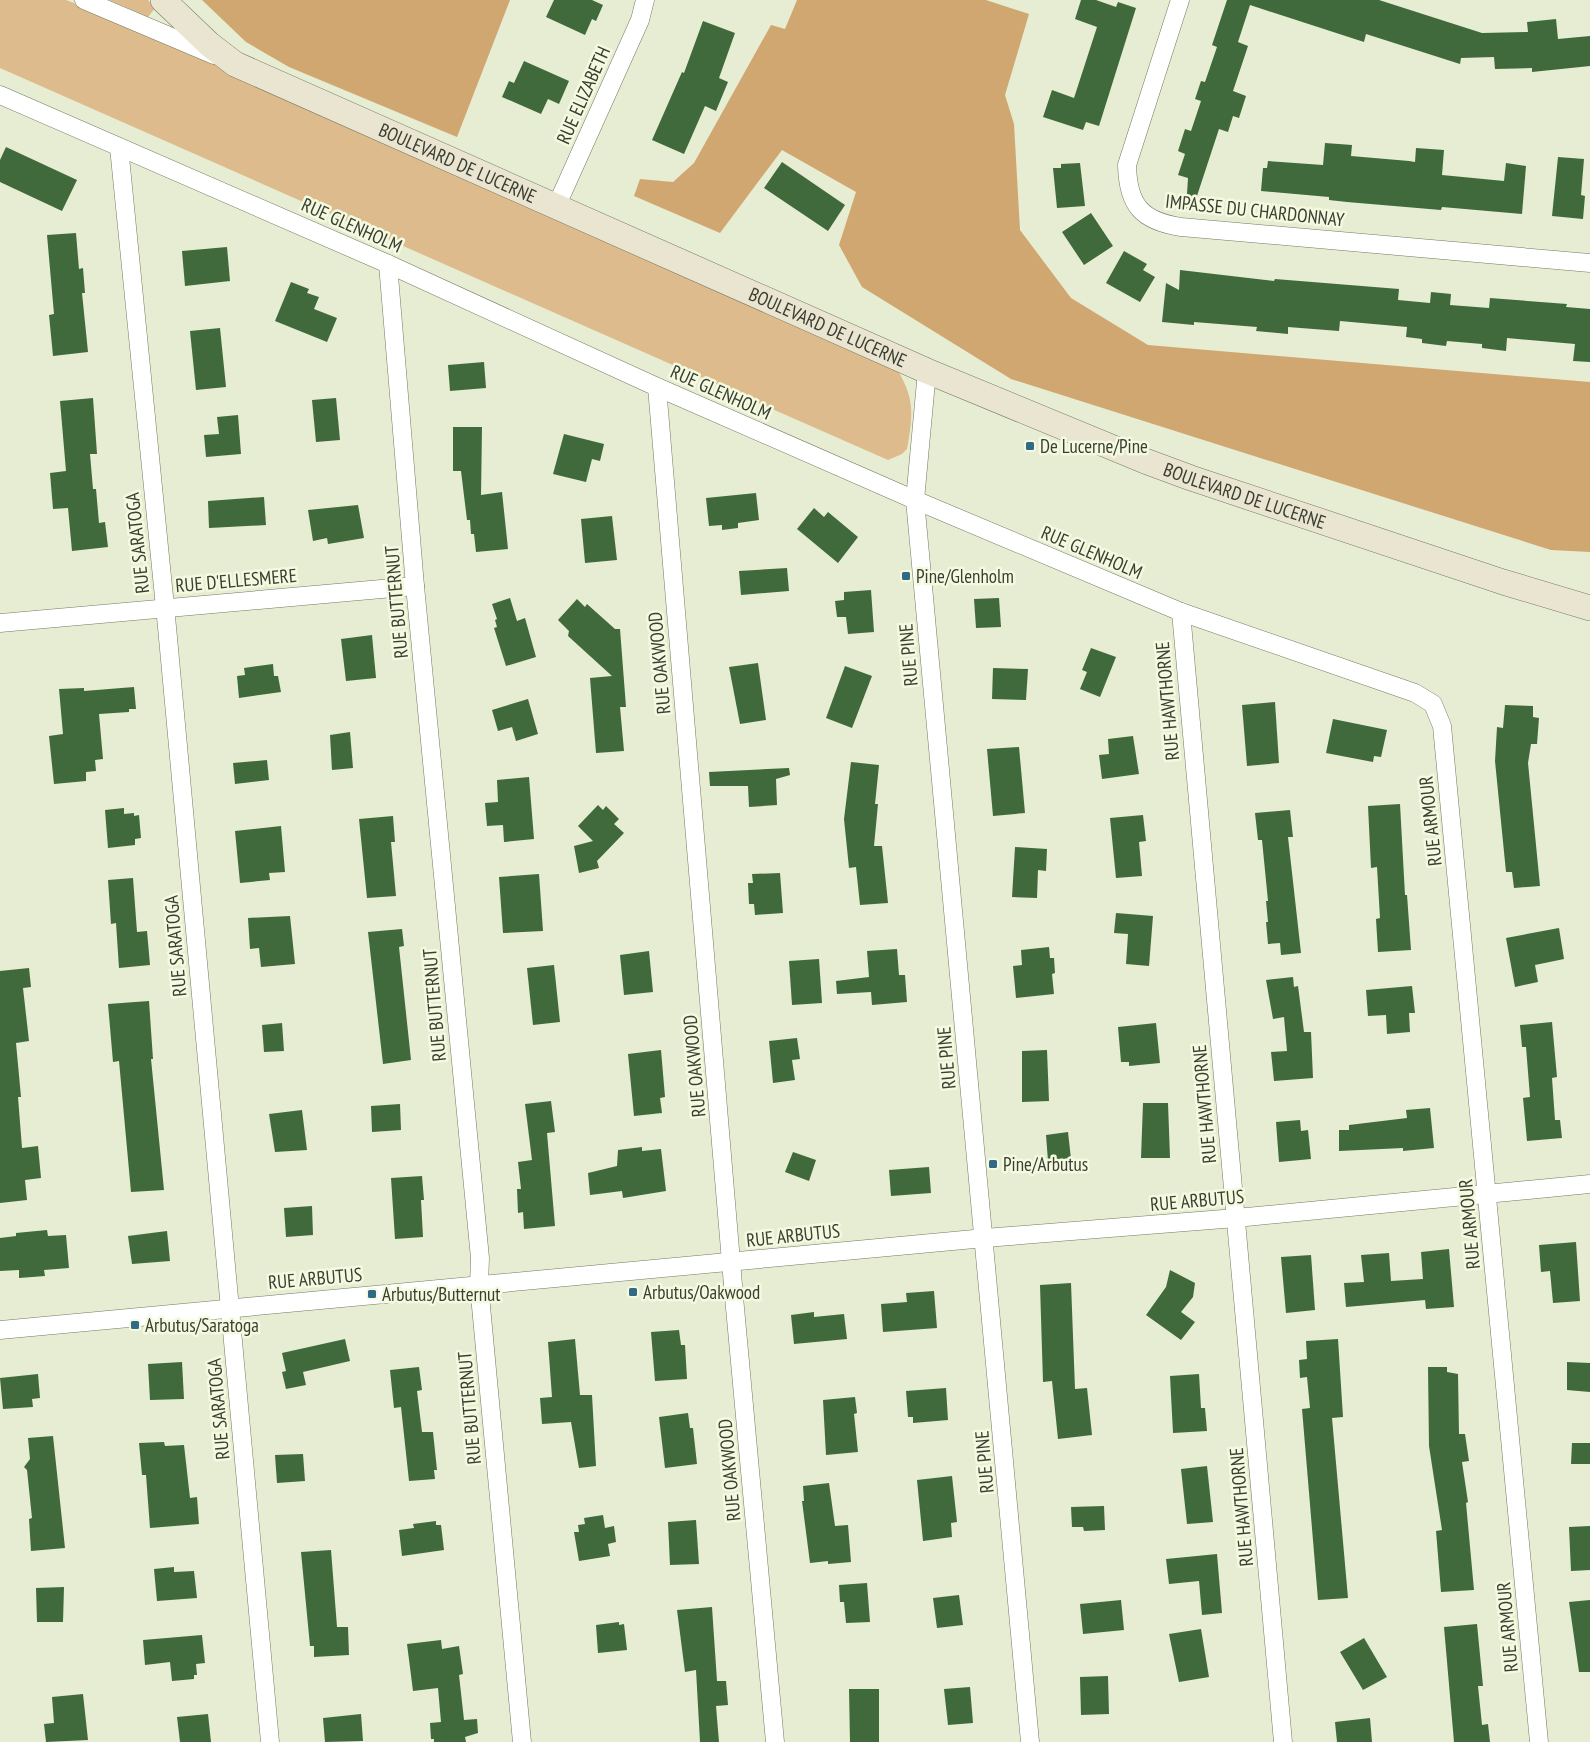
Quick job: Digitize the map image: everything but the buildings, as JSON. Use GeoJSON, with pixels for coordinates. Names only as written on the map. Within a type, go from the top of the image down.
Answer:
{"type":"FeatureCollection","features":[{"type":"Feature","properties":{"kind":"main road"},"geometry":{"type":"LineString","coordinates":[[164,0],[210,44],[235,64]]}},
{"type":"Feature","properties":{"kind":"main road","name":"BOULEVARD DE LUCERNE"},"geometry":{"type":"LineString","coordinates":[[235,64],[927,371],[1136,458],[1484,576],[1590,608]]}},
{"type":"Feature","properties":{"kind":"street","name":"BOULEVARD DE LUCERNE"},"geometry":{"type":"LineString","coordinates":[[84,0],[235,64]]}},
{"type":"Feature","properties":{"kind":"street","name":"RUE ELIZABETH"},"geometry":{"type":"LineString","coordinates":[[556,207],[640,20],[645,0]]}},
{"type":"Feature","properties":{"kind":"street","name":"IMPASSE DU CHARDONNAY"},"geometry":{"type":"LineString","coordinates":[[1180,0],[1126,165],[1127,183],[1131,198],[1138,209],[1150,219],[1181,227],[1590,263]]}},
{"type":"Feature","properties":{"kind":"street","name":"RUE GLENHOLM"},"geometry":{"type":"LineString","coordinates":[[0,95],[388,264],[915,500],[1181,612],[1415,693],[1433,704]]}},
{"type":"Feature","properties":{"kind":"street","name":"RUE SARATOGA"},"geometry":{"type":"LineString","coordinates":[[120,147],[165,607],[270,1742]]}},
{"type":"Feature","properties":{"kind":"street","name":"RUE BUTTERNUT"},"geometry":{"type":"LineString","coordinates":[[388,264],[415,586],[480,1258],[478,1286],[522,1742]]}},
{"type":"Feature","properties":{"kind":"street","name":"RUE PINE"},"geometry":{"type":"LineString","coordinates":[[927,371],[915,500],[985,1238],[1030,1742]]}},
{"type":"Feature","properties":{"kind":"street","name":"RUE OAKWOOD"},"geometry":{"type":"LineString","coordinates":[[657,386],[731,1262],[775,1742]]}},
{"type":"Feature","properties":{"kind":"street","name":"RUE D'ELLESMERE"},"geometry":{"type":"LineString","coordinates":[[0,623],[415,586]]}},
{"type":"Feature","properties":{"kind":"street","name":"RUE HAWTHORNE"},"geometry":{"type":"LineString","coordinates":[[1181,612],[1283,1742]]}},
{"type":"Feature","properties":{"kind":"street","name":"RUE ARMOUR"},"geometry":{"type":"LineString","coordinates":[[1433,704],[1442,726],[1539,1742]]}},
{"type":"Feature","properties":{"kind":"street","name":"RUE ARBUTUS"},"geometry":{"type":"LineString","coordinates":[[0,1330],[230,1307],[478,1286],[985,1238],[1236,1218],[1590,1184]]}},
{"type":"Feature","properties":{"kind":"shaded area"},"geometry":{"type":"Polygon","coordinates":[[[0,0],[66,0],[212,55],[897,369],[910,399],[911,426],[907,449],[902,454],[888,460],[0,68],[0,0]]]}},
{"type":"Feature","properties":{"kind":"shaded area"},"geometry":{"type":"Polygon","coordinates":[[[109,0],[148,0],[155,8],[148,17],[109,0]]]}},
{"type":"Feature","properties":{"kind":"shaded area"},"geometry":{"type":"Polygon","coordinates":[[[202,0],[510,0],[457,137],[289,67],[246,42],[202,0]]]}},
{"type":"Feature","properties":{"kind":"shaded area"},"geometry":{"type":"Polygon","coordinates":[[[797,0],[986,0],[1029,14],[1005,95],[1014,124],[1020,230],[1071,298],[1148,345],[1590,382],[1590,552],[1551,550],[1011,379],[862,287],[839,245],[856,192],[782,150],[720,233],[634,196],[640,179],[673,182],[694,163],[771,25],[785,29],[797,0]]]}},
{"type":"Feature","properties":{"kind":"place","name":"De Lucerne/Pine"},"geometry":{"type":"Point","coordinates":[1030,446]}},
{"type":"Feature","properties":{"kind":"place","name":"Pine/Glenholm"},"geometry":{"type":"Point","coordinates":[906,576]}},
{"type":"Feature","properties":{"kind":"place","name":"Pine/Arbutus"},"geometry":{"type":"Point","coordinates":[993,1164]}},
{"type":"Feature","properties":{"kind":"place","name":"Arbutus/Oakwood"},"geometry":{"type":"Point","coordinates":[633,1292]}},
{"type":"Feature","properties":{"kind":"place","name":"Arbutus/Butternut"},"geometry":{"type":"Point","coordinates":[372,1294]}},
{"type":"Feature","properties":{"kind":"place","name":"Arbutus/Saratoga"},"geometry":{"type":"Point","coordinates":[135,1325]}}]}
